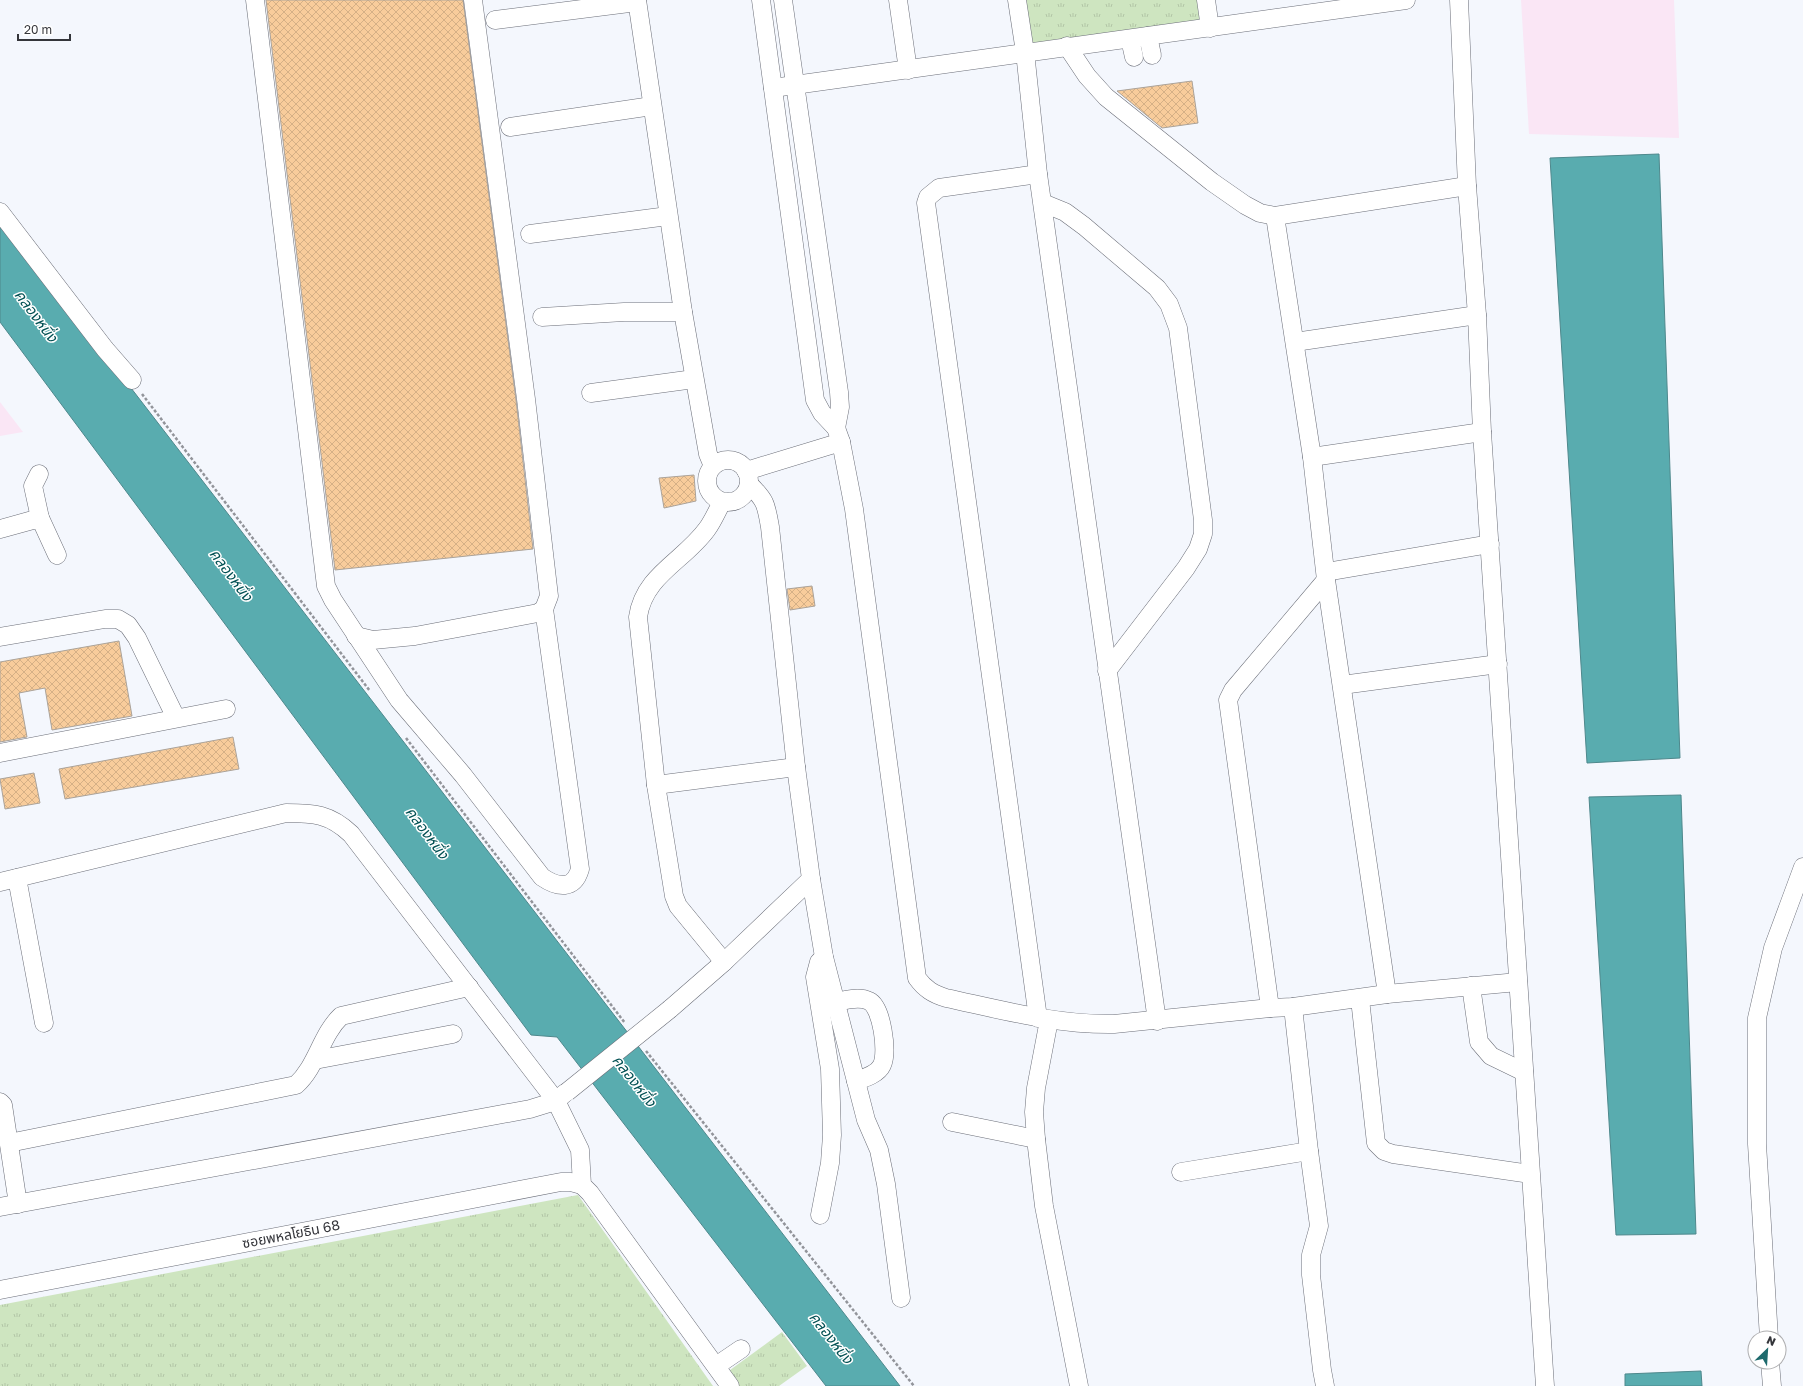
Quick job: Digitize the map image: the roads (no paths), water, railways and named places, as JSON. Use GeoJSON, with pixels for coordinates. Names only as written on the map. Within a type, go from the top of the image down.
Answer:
{"type":"FeatureCollection","features":[{"type":"Feature","properties":{"kind":"street"},"geometry":{"type":"LineString","coordinates":[[256,0],[326,586],[333,600],[356,636],[399,700],[463,775],[542,877],[549,882],[560,885],[571,884],[577,879],[580,869],[580,862],[544,609],[547,602],[549,589],[473,0]]}},
{"type":"Feature","properties":{"kind":"street"},"geometry":{"type":"LineString","coordinates":[[761,0],[815,400],[822,414],[838,435]]}},
{"type":"Feature","properties":{"kind":"street"},"geometry":{"type":"LineString","coordinates":[[783,0],[839,392],[840,407],[838,435],[854,508],[917,978],[923,987],[934,995],[1043,1019],[1091,1024],[1157,1021],[1270,1008],[1293,1007],[1360,999],[1387,994],[1518,982]]}},
{"type":"Feature","properties":{"kind":"street"},"geometry":{"type":"LineString","coordinates":[[898,0],[908,70]]}},
{"type":"Feature","properties":{"kind":"street"},"geometry":{"type":"LineString","coordinates":[[1017,0],[1025,52],[1038,174],[1157,1021]]}},
{"type":"Feature","properties":{"kind":"street"},"geometry":{"type":"LineString","coordinates":[[1206,0],[1210,28]]}},
{"type":"Feature","properties":{"kind":"street"},"geometry":{"type":"LineString","coordinates":[[773,88],[908,70],[1067,46],[1210,28],[1327,6],[1406,0]]}},
{"type":"Feature","properties":{"kind":"street"},"geometry":{"type":"LineString","coordinates":[[1459,0],[1468,186],[1477,315],[1482,432],[1545,1386]]}},
{"type":"Feature","properties":{"kind":"street"},"geometry":{"type":"LineString","coordinates":[[495,20],[637,1],[683,312],[708,454],[713,466]]}},
{"type":"Feature","properties":{"kind":"street"},"geometry":{"type":"LineString","coordinates":[[1148,36],[1152,55]]}},
{"type":"Feature","properties":{"kind":"street"},"geometry":{"type":"LineString","coordinates":[[1130,38],[1134,58]]}},
{"type":"Feature","properties":{"kind":"street"},"geometry":{"type":"LineString","coordinates":[[1067,46],[1087,76],[1106,97],[1212,182],[1245,205],[1260,213],[1275,216],[1468,186]]}},
{"type":"Feature","properties":{"kind":"street"},"geometry":{"type":"LineString","coordinates":[[510,127],[652,106]]}},
{"type":"Feature","properties":{"kind":"street"},"geometry":{"type":"LineString","coordinates":[[1038,174],[939,188],[928,197],[926,203],[1043,1019],[1034,1112],[1044,1206],[1079,1386]]}},
{"type":"Feature","properties":{"kind":"street"},"geometry":{"type":"LineString","coordinates":[[1043,203],[1065,212],[1084,226],[1158,288],[1169,304],[1178,328],[1203,520],[1203,534],[1198,549],[1186,568],[1107,671]]}},
{"type":"Feature","properties":{"kind":"street"},"geometry":{"type":"LineString","coordinates":[[0,212],[105,349],[132,380]]}},
{"type":"Feature","properties":{"kind":"street"},"geometry":{"type":"LineString","coordinates":[[530,234],[668,216]]}},
{"type":"Feature","properties":{"kind":"street"},"geometry":{"type":"LineString","coordinates":[[1275,216],[1312,457],[1326,576],[1387,994]]}},
{"type":"Feature","properties":{"kind":"street"},"geometry":{"type":"LineString","coordinates":[[542,317],[624,312],[683,312]]}},
{"type":"Feature","properties":{"kind":"street"},"geometry":{"type":"LineString","coordinates":[[1295,342],[1477,315]]}},
{"type":"Feature","properties":{"kind":"street"},"geometry":{"type":"LineString","coordinates":[[591,393],[694,379]]}},
{"type":"Feature","properties":{"kind":"street"},"geometry":{"type":"LineString","coordinates":[[1312,457],[1482,432]]}},
{"type":"Feature","properties":{"kind":"street"},"geometry":{"type":"LineString","coordinates":[[838,435],[747,478],[742,497],[729,503],[716,499],[708,489],[707,477],[713,466],[724,460],[737,462],[747,478],[766,504],[770,527],[796,767],[811,879],[824,957],[866,1120],[879,1150],[885,1177],[901,1298]]}},
{"type":"Feature","properties":{"kind":"street"},"geometry":{"type":"LineString","coordinates":[[39,474],[34,486],[40,518],[57,555]]}},
{"type":"Feature","properties":{"kind":"street"},"geometry":{"type":"LineString","coordinates":[[722,502],[708,529],[694,545],[657,577],[650,586],[640,604],[638,623],[656,785],[674,896],[678,906],[724,962]]}},
{"type":"Feature","properties":{"kind":"street"},"geometry":{"type":"LineString","coordinates":[[0,528],[40,518]]}},
{"type":"Feature","properties":{"kind":"street"},"geometry":{"type":"LineString","coordinates":[[1270,1008],[1228,700],[1233,690],[1326,576],[1490,544]]}},
{"type":"Feature","properties":{"kind":"street"},"geometry":{"type":"LineString","coordinates":[[356,636],[373,640],[415,636],[538,613],[544,609]]}},
{"type":"Feature","properties":{"kind":"street"},"geometry":{"type":"LineString","coordinates":[[0,637],[105,619],[118,620],[128,625],[137,638],[176,718]]}},
{"type":"Feature","properties":{"kind":"street"},"geometry":{"type":"LineString","coordinates":[[1342,685],[1498,664]]}},
{"type":"Feature","properties":{"kind":"street"},"geometry":{"type":"LineString","coordinates":[[0,753],[226,709]]}},
{"type":"Feature","properties":{"kind":"street"},"geometry":{"type":"LineString","coordinates":[[656,785],[796,767]]}},
{"type":"Feature","properties":{"kind":"street"},"geometry":{"type":"LineString","coordinates":[[44,1023],[9,880],[286,814],[309,813],[325,816],[339,823],[351,834],[469,987],[561,1096],[580,1150],[582,1185],[590,1193],[730,1386]]}},
{"type":"Feature","properties":{"kind":"street"},"geometry":{"type":"LineString","coordinates":[[1768,1330],[1757,1144],[1757,1018],[1773,948],[1803,867]]}},
{"type":"Feature","properties":{"kind":"street"},"geometry":{"type":"LineString","coordinates":[[0,1207],[530,1109],[561,1096],[670,1009],[724,962],[811,879]]}},
{"type":"Feature","properties":{"kind":"street"},"geometry":{"type":"LineString","coordinates":[[820,1215],[830,1163],[832,1135],[830,1069],[815,977],[819,962],[824,957]]}},
{"type":"Feature","properties":{"kind":"street"},"geometry":{"type":"LineString","coordinates":[[1471,986],[1479,1042],[1491,1056],[1524,1072]]}},
{"type":"Feature","properties":{"kind":"street"},"geometry":{"type":"LineString","coordinates":[[8,1143],[296,1085],[303,1078],[315,1060],[328,1033],[341,1016],[469,987]]}},
{"type":"Feature","properties":{"kind":"street"},"geometry":{"type":"LineString","coordinates":[[836,1002],[862,999],[870,1002],[874,1005],[881,1027],[885,1052],[882,1065],[876,1072],[856,1081]]}},
{"type":"Feature","properties":{"kind":"street"},"geometry":{"type":"LineString","coordinates":[[1360,999],[1376,1143],[1380,1148],[1392,1154],[1530,1174]]}},
{"type":"Feature","properties":{"kind":"street"},"geometry":{"type":"LineString","coordinates":[[1293,1007],[1319,1226],[1311,1255],[1311,1275],[1322,1370],[1326,1386]]}},
{"type":"Feature","properties":{"kind":"street"},"geometry":{"type":"LineString","coordinates":[[315,1060],[453,1034]]}},
{"type":"Feature","properties":{"kind":"street"},"geometry":{"type":"LineString","coordinates":[[0,1102],[3,1105],[18,1204]]}},
{"type":"Feature","properties":{"kind":"street"},"geometry":{"type":"LineString","coordinates":[[952,1122],[1036,1139]]}},
{"type":"Feature","properties":{"kind":"street"},"geometry":{"type":"LineString","coordinates":[[1181,1172],[1310,1151]]}},
{"type":"Feature","properties":{"kind":"street","name":"ซอยพหลโยธิน 68"},"geometry":{"type":"LineString","coordinates":[[0,1290],[561,1182],[571,1182],[582,1185]]}},
{"type":"Feature","properties":{"kind":"street"},"geometry":{"type":"LineString","coordinates":[[716,1366],[741,1349]]}},
{"type":"Feature","properties":{"kind":"street"},"geometry":{"type":"LineString","coordinates":[[1771,1370],[1772,1386]]}},
{"type":"Feature","properties":{"kind":"water"},"geometry":{"type":"Polygon","coordinates":[[[1659,154],[1680,758],[1587,763],[1550,158],[1659,154]]]}},
{"type":"Feature","properties":{"kind":"water","name":"คลองหนึ่ง"},"geometry":{"type":"Polygon","coordinates":[[[0,218],[900,1386],[826,1386],[557,1037],[531,1035],[0,322],[0,218]]]}},
{"type":"Feature","properties":{"kind":"water"},"geometry":{"type":"Polygon","coordinates":[[[1681,795],[1696,1234],[1616,1235],[1589,797],[1681,795]]]}},
{"type":"Feature","properties":{"kind":"water"},"geometry":{"type":"Polygon","coordinates":[[[1701,1371],[1702,1386],[1625,1386],[1625,1374],[1701,1371]]]}}]}
